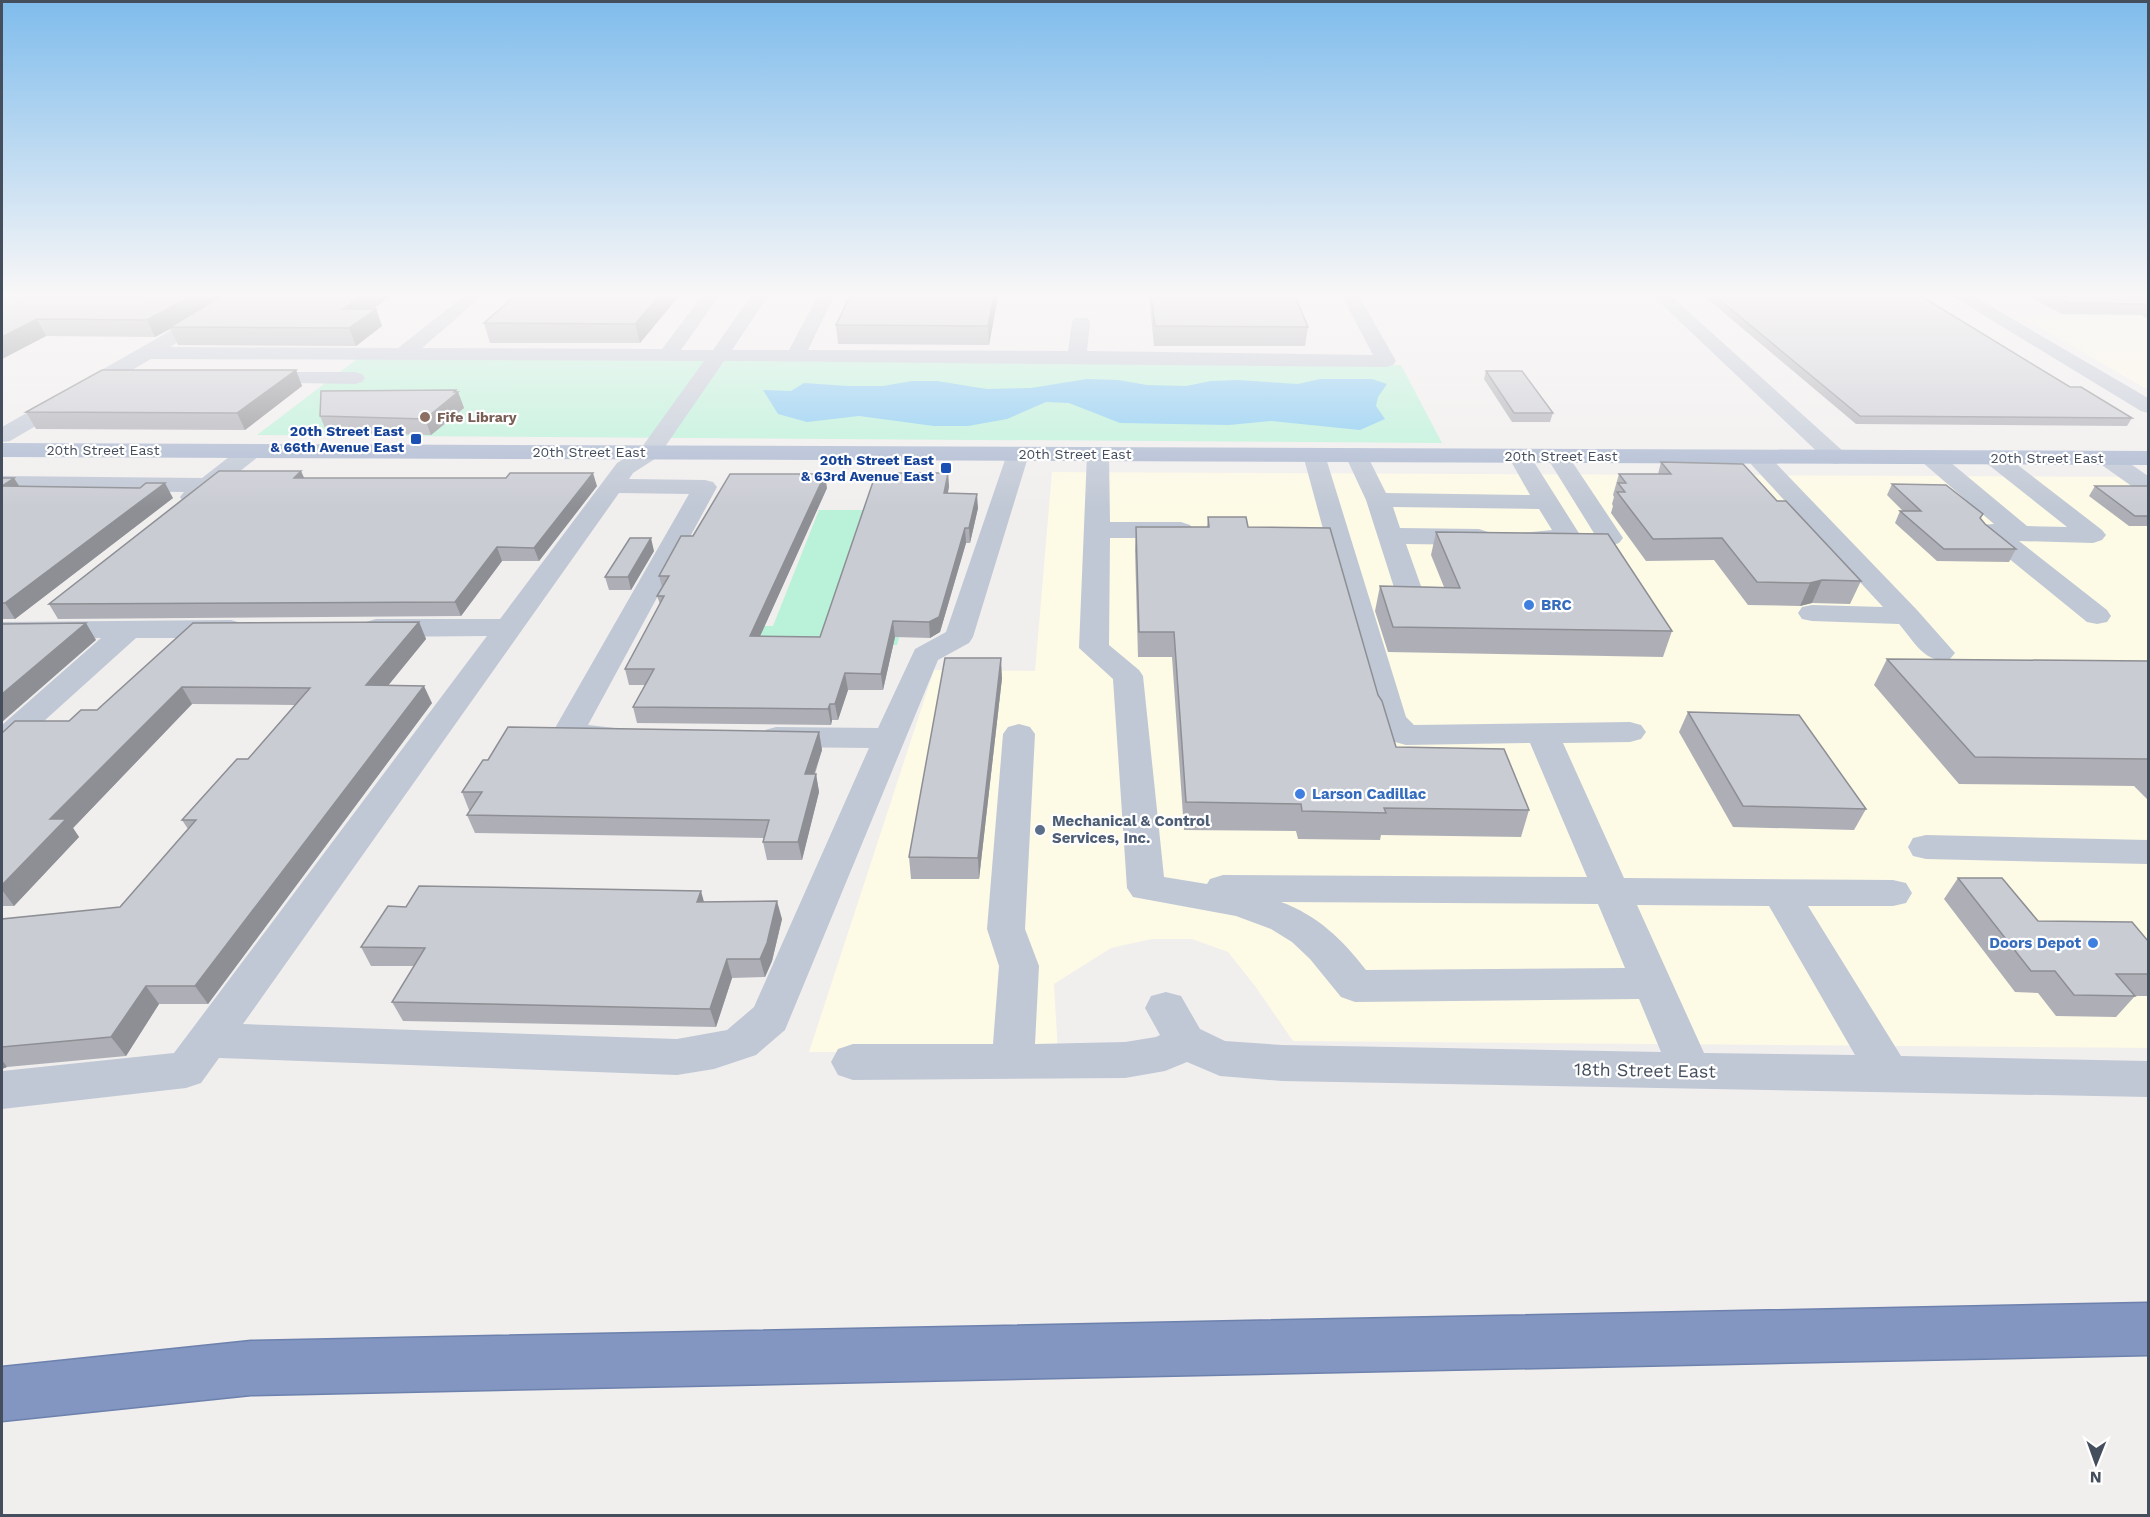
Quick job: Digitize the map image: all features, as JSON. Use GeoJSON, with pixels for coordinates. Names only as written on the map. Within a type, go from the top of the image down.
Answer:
{"type":"FeatureCollection","features":[{"type":"Feature","properties":{"kind":"highway"},"geometry":{"type":"LineString","coordinates":[[2,1394],[251,1368],[2148,1329]]}},
{"type":"Feature","properties":{"kind":"main road","name":"20th Street East"},"geometry":{"type":"LineString","coordinates":[[2,447],[251,451],[2148,458]]}},
{"type":"Feature","properties":{"kind":"street"},"geometry":{"type":"LineString","coordinates":[[2,447],[123,367]]}},
{"type":"Feature","properties":{"kind":"street"},"geometry":{"type":"LineString","coordinates":[[2,1090],[186,1070],[625,468],[650,452],[711,367]]}},
{"type":"Feature","properties":{"kind":"street"},"geometry":{"type":"LineString","coordinates":[[1738,367],[1836,457]]}},
{"type":"Feature","properties":{"kind":"street"},"geometry":{"type":"LineString","coordinates":[[2080,367],[2148,407]]}},
{"type":"Feature","properties":{"kind":"street"},"geometry":{"type":"LineString","coordinates":[[105,377],[141,377]]}},
{"type":"Feature","properties":{"kind":"street"},"geometry":{"type":"LineString","coordinates":[[236,378],[355,378]]}},
{"type":"Feature","properties":{"kind":"street"},"geometry":{"type":"LineString","coordinates":[[171,514],[251,451]]}},
{"type":"Feature","properties":{"kind":"street"},"geometry":{"type":"LineString","coordinates":[[209,1040],[677,1057],[714,1051],[741,1043],[770,1018],[925,655],[958,637],[1018,454]]}},
{"type":"Feature","properties":{"kind":"street"},"geometry":{"type":"LineString","coordinates":[[1098,454],[1094,648],[1128,676],[1146,888]]}},
{"type":"Feature","properties":{"kind":"street"},"geometry":{"type":"LineString","coordinates":[[1314,455],[1391,722],[1406,735],[1630,732]]}},
{"type":"Feature","properties":{"kind":"street"},"geometry":{"type":"LineString","coordinates":[[1356,455],[1378,500],[1413,603]]}},
{"type":"Feature","properties":{"kind":"street"},"geometry":{"type":"LineString","coordinates":[[1390,536],[1569,538],[1519,456]]}},
{"type":"Feature","properties":{"kind":"street"},"geometry":{"type":"LineString","coordinates":[[1557,456],[1610,538]]}},
{"type":"Feature","properties":{"kind":"street"},"geometry":{"type":"LineString","coordinates":[[1757,457],[1940,653]]}},
{"type":"Feature","properties":{"kind":"street"},"geometry":{"type":"LineString","coordinates":[[1898,457],[2097,616]]}},
{"type":"Feature","properties":{"kind":"street"},"geometry":{"type":"LineString","coordinates":[[1930,457],[2021,534],[2093,535],[1993,458]]}},
{"type":"Feature","properties":{"kind":"street"},"geometry":{"type":"LineString","coordinates":[[2107,458],[2148,487]]}},
{"type":"Feature","properties":{"kind":"street"},"geometry":{"type":"LineString","coordinates":[[1958,480],[2024,482]]}},
{"type":"Feature","properties":{"kind":"street"},"geometry":{"type":"LineString","coordinates":[[2,483],[208,485]]}},
{"type":"Feature","properties":{"kind":"street"},"geometry":{"type":"LineString","coordinates":[[612,486],[705,487],[567,735],[636,735]]}},
{"type":"Feature","properties":{"kind":"street"},"geometry":{"type":"LineString","coordinates":[[1378,500],[1546,502]]}},
{"type":"Feature","properties":{"kind":"street"},"geometry":{"type":"LineString","coordinates":[[1097,530],[1217,530]]}},
{"type":"Feature","properties":{"kind":"street"},"geometry":{"type":"LineString","coordinates":[[1300,531],[1336,531]]}},
{"type":"Feature","properties":{"kind":"street"},"geometry":{"type":"LineString","coordinates":[[12,630],[50,608]]}},
{"type":"Feature","properties":{"kind":"street"},"geometry":{"type":"LineString","coordinates":[[1812,613],[1907,616]]}},
{"type":"Feature","properties":{"kind":"street"},"geometry":{"type":"LineString","coordinates":[[354,628],[509,627]]}},
{"type":"Feature","properties":{"kind":"street"},"geometry":{"type":"LineString","coordinates":[[12,630],[259,628]]}},
{"type":"Feature","properties":{"kind":"street"},"geometry":{"type":"LineString","coordinates":[[2,742],[129,629]]}},
{"type":"Feature","properties":{"kind":"street"},"geometry":{"type":"LineString","coordinates":[[1542,733],[1691,1071]]}},
{"type":"Feature","properties":{"kind":"street"},"geometry":{"type":"LineString","coordinates":[[853,1062],[1013,1062],[1019,966],[1006,929],[1019,734]]}},
{"type":"Feature","properties":{"kind":"street"},"geometry":{"type":"LineString","coordinates":[[752,736],[891,738]]}},
{"type":"Feature","properties":{"kind":"street"},"geometry":{"type":"LineString","coordinates":[[1926,847],[2148,852]]}},
{"type":"Feature","properties":{"kind":"street"},"geometry":{"type":"LineString","coordinates":[[1146,888],[1893,893]]}},
{"type":"Feature","properties":{"kind":"street"},"geometry":{"type":"LineString","coordinates":[[1146,888],[1255,909],[1286,919],[1334,958],[1355,986],[1652,983]]}},
{"type":"Feature","properties":{"kind":"street"},"geometry":{"type":"LineString","coordinates":[[1780,892],[1889,1074]]}},
{"type":"Feature","properties":{"kind":"street","name":"18th Street East"},"geometry":{"type":"LineString","coordinates":[[1013,1062],[1125,1060],[1165,1053],[1175,1024],[1220,1058],[1282,1063],[2148,1079]]}},
{"type":"Feature","properties":{"kind":"shaded area"},"geometry":{"type":"Polygon","coordinates":[[[2108,367],[2148,367],[2148,390],[2108,367]]]}},
{"type":"Feature","properties":{"kind":"shaded area"},"geometry":{"type":"Polygon","coordinates":[[[1052,472],[2148,477],[2148,1048],[1293,1041],[1228,952],[1192,939],[1152,939],[1111,948],[1054,984],[1058,1052],[809,1052],[934,670],[1035,671],[1052,472]]]}},
{"type":"Feature","properties":{"kind":"green space"},"geometry":{"type":"Polygon","coordinates":[[[347,367],[1402,367],[1442,443],[257,435],[347,367]]]}},
{"type":"Feature","properties":{"kind":"green space"},"geometry":{"type":"Polygon","coordinates":[[[819,510],[863,510],[823,629],[901,630],[897,645],[662,643],[670,626],[773,626],[819,510]]]}},
{"type":"Feature","properties":{"kind":"water"},"geometry":{"type":"Polygon","coordinates":[[[1087,379],[1186,386],[1211,381],[1238,380],[1298,384],[1320,379],[1372,379],[1387,384],[1378,397],[1376,406],[1385,419],[1360,430],[1271,421],[1229,425],[1120,423],[1069,403],[1046,402],[1007,419],[968,426],[934,426],[859,416],[807,422],[778,414],[763,390],[791,391],[804,383],[883,386],[912,381],[937,381],[987,389],[1031,388],[1087,379]]]}},
{"type":"Feature","properties":{"kind":"building"},"geometry":{"type":"Polygon","coordinates":[[[1801,367],[2037,367],[2070,387],[2081,387],[2132,418],[1860,416],[1801,367]]]}},
{"type":"Feature","properties":{"kind":"building"},"geometry":{"type":"Polygon","coordinates":[[[102,370],[296,370],[237,413],[26,412],[102,370]]]}},
{"type":"Feature","properties":{"kind":"building"},"geometry":{"type":"Polygon","coordinates":[[[1486,371],[1522,371],[1553,413],[1514,413],[1486,371]]]}},
{"type":"Feature","properties":{"kind":"building"},"geometry":{"type":"Polygon","coordinates":[[[456,390],[454,392],[458,392],[425,419],[320,416],[321,391],[456,390]]]}},
{"type":"Feature","properties":{"kind":"building"},"geometry":{"type":"Polygon","coordinates":[[[1661,462],[1743,464],[1777,501],[1786,501],[1861,581],[1757,582],[1722,538],[1653,539],[1617,492],[1625,492],[1618,483],[1626,483],[1619,474],[1671,474],[1661,462]]]}},
{"type":"Feature","properties":{"kind":"building"},"geometry":{"type":"Polygon","coordinates":[[[219,471],[301,471],[294,478],[506,478],[510,473],[593,473],[534,548],[497,547],[455,602],[49,604],[219,471]]]}},
{"type":"Feature","properties":{"kind":"building"},"geometry":{"type":"Polygon","coordinates":[[[876,473],[948,473],[944,493],[977,494],[969,528],[965,528],[939,617],[929,622],[893,621],[881,674],[845,673],[835,704],[830,704],[828,709],[633,707],[654,669],[625,669],[664,596],[657,596],[669,576],[659,576],[681,536],[693,536],[730,474],[825,474],[750,636],[820,637],[876,473]]]}},
{"type":"Feature","properties":{"kind":"building"},"geometry":{"type":"Polygon","coordinates":[[[2,478],[14,478],[2,486],[2,478]]]}},
{"type":"Feature","properties":{"kind":"building"},"geometry":{"type":"Polygon","coordinates":[[[146,483],[165,483],[5,603],[2,603],[2,486],[140,488],[146,483]]]}},
{"type":"Feature","properties":{"kind":"building"},"geometry":{"type":"Polygon","coordinates":[[[1892,484],[1946,485],[1983,514],[1980,518],[1985,524],[2016,549],[1944,549],[1900,511],[1921,511],[1892,484]]]}},
{"type":"Feature","properties":{"kind":"building"},"geometry":{"type":"Polygon","coordinates":[[[2095,486],[2148,486],[2148,516],[2135,516],[2095,486]]]}},
{"type":"Feature","properties":{"kind":"building"},"geometry":{"type":"Polygon","coordinates":[[[1208,517],[1246,517],[1248,527],[1330,528],[1378,695],[1382,701],[1396,747],[1504,749],[1529,810],[1384,808],[1386,813],[1302,811],[1301,804],[1186,802],[1174,632],[1139,632],[1136,527],[1209,527],[1208,517]]]}},
{"type":"Feature","properties":{"kind":"building"},"geometry":{"type":"Polygon","coordinates":[[[1436,532],[1608,534],[1672,631],[1393,627],[1380,586],[1460,588],[1436,532]]]}},
{"type":"Feature","properties":{"kind":"building"},"geometry":{"type":"Polygon","coordinates":[[[630,538],[651,538],[628,577],[605,577],[630,538]]]}},
{"type":"Feature","properties":{"kind":"building"},"geometry":{"type":"Polygon","coordinates":[[[419,622],[366,685],[424,686],[195,986],[146,986],[111,1037],[2,1047],[2,919],[120,907],[196,820],[182,820],[237,759],[248,759],[310,688],[182,687],[50,819],[66,819],[2,885],[2,733],[15,721],[69,721],[81,710],[97,710],[193,623],[419,622]]]}},
{"type":"Feature","properties":{"kind":"building"},"geometry":{"type":"Polygon","coordinates":[[[86,623],[2,694],[2,624],[86,623]]]}},
{"type":"Feature","properties":{"kind":"building"},"geometry":{"type":"Polygon","coordinates":[[[945,658],[1001,658],[978,858],[909,857],[945,658]]]}},
{"type":"Feature","properties":{"kind":"building"},"geometry":{"type":"Polygon","coordinates":[[[1887,659],[2148,661],[2148,759],[1975,757],[1887,659]]]}},
{"type":"Feature","properties":{"kind":"building"},"geometry":{"type":"Polygon","coordinates":[[[1688,712],[1799,715],[1866,809],[1743,806],[1688,712]]]}},
{"type":"Feature","properties":{"kind":"building"},"geometry":{"type":"Polygon","coordinates":[[[508,727],[819,732],[805,774],[816,774],[798,842],[763,842],[769,820],[467,815],[482,792],[462,792],[483,760],[488,760],[508,727]]]}},
{"type":"Feature","properties":{"kind":"building"},"geometry":{"type":"Polygon","coordinates":[[[1958,878],[2002,878],[2038,921],[2132,922],[2148,941],[2148,974],[2116,974],[2135,996],[2074,995],[2055,971],[2031,971],[1958,878]]]}},
{"type":"Feature","properties":{"kind":"building"},"geometry":{"type":"Polygon","coordinates":[[[419,886],[701,891],[697,902],[777,901],[767,943],[760,959],[727,959],[710,1009],[392,1002],[425,948],[361,947],[388,906],[406,907],[419,886]]]}},
{"type":"Feature","properties":{"kind":"place","name":"Fife Library"},"geometry":{"type":"Point","coordinates":[425,417]}},
{"type":"Feature","properties":{"kind":"place","name":"20th Street East & 66th Avenue East"},"geometry":{"type":"Point","coordinates":[416,439]}},
{"type":"Feature","properties":{"kind":"place","name":"20th Street East & 63rd Avenue East"},"geometry":{"type":"Point","coordinates":[946,468]}},
{"type":"Feature","properties":{"kind":"place","name":"BRC"},"geometry":{"type":"Point","coordinates":[1529,605]}},
{"type":"Feature","properties":{"kind":"place","name":"Larson Cadillac"},"geometry":{"type":"Point","coordinates":[1300,794]}},
{"type":"Feature","properties":{"kind":"place","name":"Mechanical & Control Services, Inc."},"geometry":{"type":"Point","coordinates":[1040,830]}},
{"type":"Feature","properties":{"kind":"place","name":"Doors Depot"},"geometry":{"type":"Point","coordinates":[2093,943]}}]}
